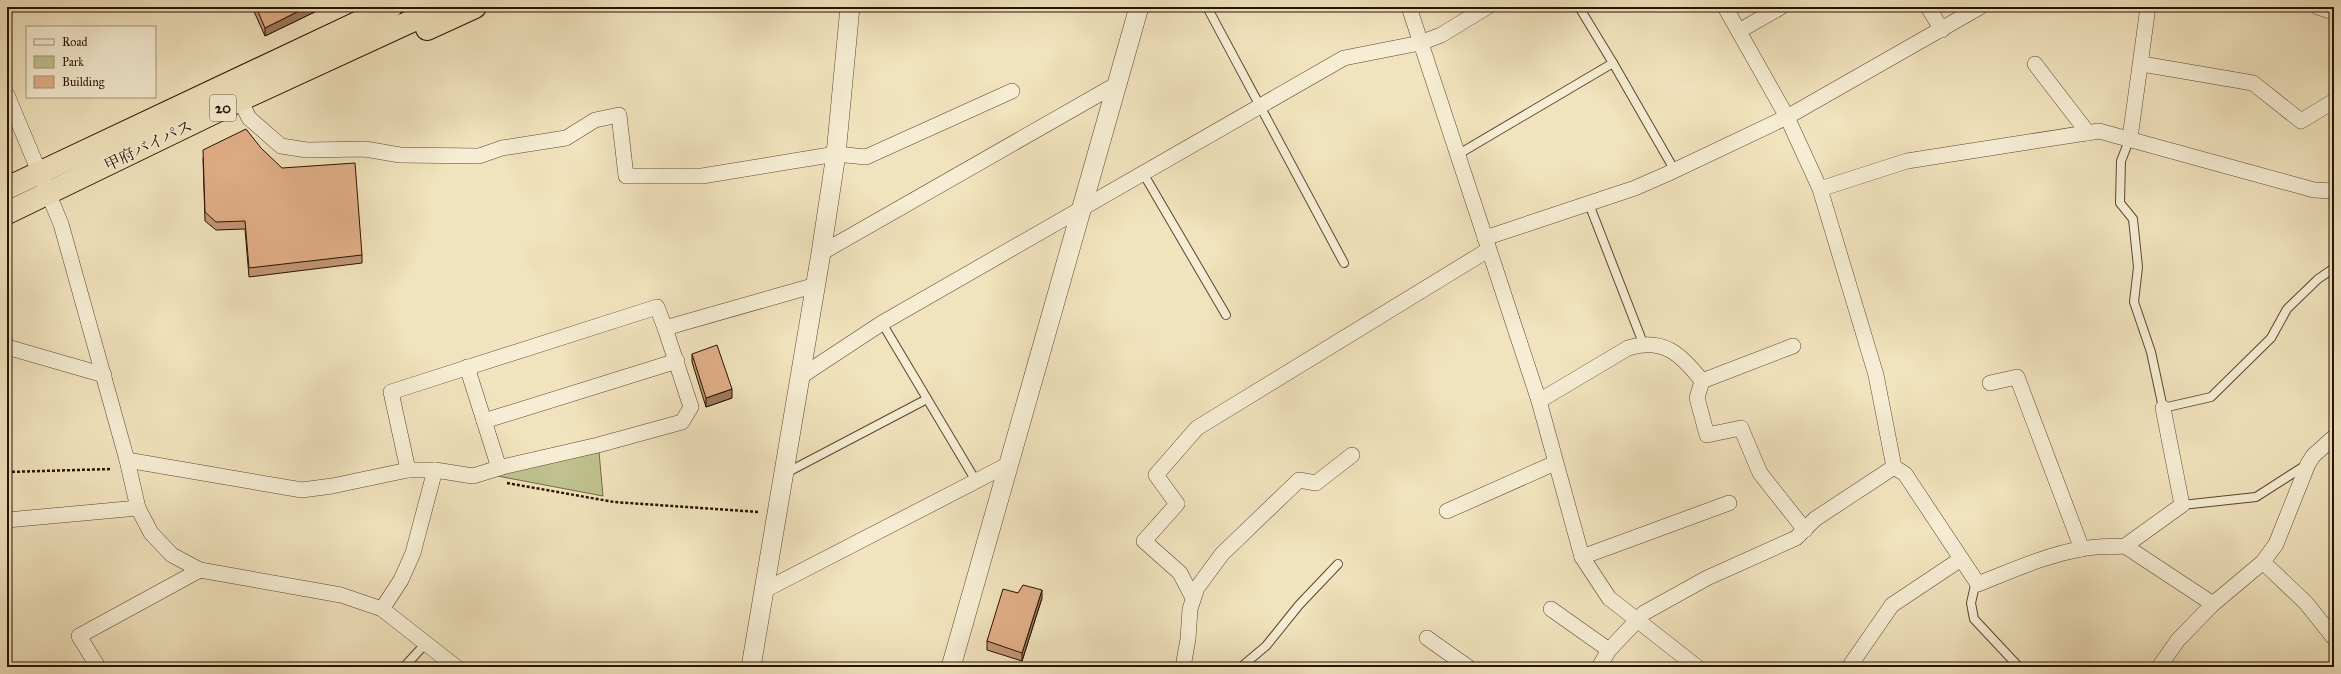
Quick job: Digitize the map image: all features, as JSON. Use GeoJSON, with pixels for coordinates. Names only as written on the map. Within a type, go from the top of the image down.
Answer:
{"type":"FeatureCollection","features":[{"type":"Feature","properties":{"kind":"highway"},"geometry":{"type":"LineString","coordinates":[[339,32],[373,7]]}},
{"type":"Feature","properties":{"kind":"highway","name":"甲府バイパス"},"geometry":{"type":"LineString","coordinates":[[7,188],[391,7]]}},
{"type":"Feature","properties":{"kind":"highway","name":"甲府バイパス"},"geometry":{"type":"LineString","coordinates":[[7,213],[49,194],[240,100],[442,7]]}},
{"type":"Feature","properties":{"kind":"highway"},"geometry":{"type":"LineString","coordinates":[[315,65],[360,60],[474,7]]}},
{"type":"Feature","properties":{"kind":"street"},"geometry":{"type":"LineString","coordinates":[[751,667],[816,285],[836,154],[850,7]]}},
{"type":"Feature","properties":{"kind":"street"},"geometry":{"type":"LineString","coordinates":[[951,667],[1139,7]]}},
{"type":"Feature","properties":{"kind":"street"},"geometry":{"type":"LineString","coordinates":[[1409,7],[1539,401],[1582,557],[1609,598],[1697,667]]}},
{"type":"Feature","properties":{"kind":"street"},"geometry":{"type":"LineString","coordinates":[[800,377],[882,323],[1344,58],[1420,43],[1441,35],[1486,7]]}},
{"type":"Feature","properties":{"kind":"street"},"geometry":{"type":"LineString","coordinates":[[1725,7],[1787,117],[1820,189],[1876,375],[1894,467],[1905,474],[1978,584],[2025,565],[2082,549],[2125,546],[2182,505],[2162,408]]}},
{"type":"Feature","properties":{"kind":"street"},"geometry":{"type":"LineString","coordinates":[[1739,31],[1781,7]]}},
{"type":"Feature","properties":{"kind":"street"},"geometry":{"type":"LineString","coordinates":[[1928,7],[1942,30]]}},
{"type":"Feature","properties":{"kind":"street"},"geometry":{"type":"LineString","coordinates":[[1194,598],[1180,573],[1144,541],[1177,504],[1156,475],[1197,428],[1486,244],[1589,204],[1635,188],[1787,117],[1980,7]]}},
{"type":"Feature","properties":{"kind":"street"},"geometry":{"type":"LineString","coordinates":[[2130,138],[2142,64],[2148,7]]}},
{"type":"Feature","properties":{"kind":"street"},"geometry":{"type":"LineString","coordinates":[[2318,7],[2334,12]]}},
{"type":"Feature","properties":{"kind":"street"},"geometry":{"type":"LineString","coordinates":[[2035,64],[2088,133]]}},
{"type":"Feature","properties":{"kind":"street"},"geometry":{"type":"LineString","coordinates":[[2142,64],[2253,83],[2302,121],[2334,101]]}},
{"type":"Feature","properties":{"kind":"street"},"geometry":{"type":"LineString","coordinates":[[821,253],[1117,84]]}},
{"type":"Feature","properties":{"kind":"street"},"geometry":{"type":"LineString","coordinates":[[240,100],[249,118],[281,146],[307,150],[365,149],[400,155],[479,156],[502,148],[566,138],[595,120],[619,115],[626,176],[702,176],[836,154],[866,157],[1012,91]]}},
{"type":"Feature","properties":{"kind":"street"},"geometry":{"type":"LineString","coordinates":[[7,95],[61,224],[104,375],[128,464],[138,508],[151,533],[172,555],[200,570],[341,595],[382,609],[427,642],[456,667]]}},
{"type":"Feature","properties":{"kind":"street"},"geometry":{"type":"LineString","coordinates":[[1820,189],[1907,161],[2100,131],[2130,138],[2314,190],[2334,191]]}},
{"type":"Feature","properties":{"kind":"street"},"geometry":{"type":"LineString","coordinates":[[665,328],[816,285]]}},
{"type":"Feature","properties":{"kind":"street"},"geometry":{"type":"LineString","coordinates":[[128,464],[302,490],[332,486],[408,470],[435,470],[473,476],[500,475],[598,445],[682,422],[691,407],[677,361],[657,307],[391,392],[408,470]]}},
{"type":"Feature","properties":{"kind":"street"},"geometry":{"type":"LineString","coordinates":[[1539,401],[1628,348],[1643,344],[1663,346],[1675,353],[1686,360],[1702,381]]}},
{"type":"Feature","properties":{"kind":"street"},"geometry":{"type":"LineString","coordinates":[[1702,381],[1793,346]]}},
{"type":"Feature","properties":{"kind":"street"},"geometry":{"type":"LineString","coordinates":[[7,347],[104,375]]}},
{"type":"Feature","properties":{"kind":"street"},"geometry":{"type":"LineString","coordinates":[[484,420],[677,361]]}},
{"type":"Feature","properties":{"kind":"street"},"geometry":{"type":"LineString","coordinates":[[467,367],[500,475]]}},
{"type":"Feature","properties":{"kind":"street"},"geometry":{"type":"LineString","coordinates":[[1990,384],[2017,377],[2082,549]]}},
{"type":"Feature","properties":{"kind":"street"},"geometry":{"type":"LineString","coordinates":[[1702,381],[1697,398],[1707,435],[1741,428],[1760,473],[1804,530]]}},
{"type":"Feature","properties":{"kind":"street"},"geometry":{"type":"LineString","coordinates":[[2159,667],[2178,640],[2213,604],[2263,562],[2276,544],[2308,464],[2313,456],[2334,437]]}},
{"type":"Feature","properties":{"kind":"street"},"geometry":{"type":"LineString","coordinates":[[1183,667],[1188,639],[1190,609],[1196,588],[1222,554],[1299,480],[1316,484],[1352,455]]}},
{"type":"Feature","properties":{"kind":"street"},"geometry":{"type":"LineString","coordinates":[[1447,511],[1555,463]]}},
{"type":"Feature","properties":{"kind":"street"},"geometry":{"type":"LineString","coordinates":[[764,590],[1010,464]]}},
{"type":"Feature","properties":{"kind":"street"},"geometry":{"type":"LineString","coordinates":[[1599,667],[1610,650],[1644,613],[1707,578],[1796,538],[1816,519],[1894,467]]}},
{"type":"Feature","properties":{"kind":"street"},"geometry":{"type":"LineString","coordinates":[[382,609],[401,580],[412,553],[435,470]]}},
{"type":"Feature","properties":{"kind":"street"},"geometry":{"type":"LineString","coordinates":[[1582,557],[1729,503]]}},
{"type":"Feature","properties":{"kind":"street"},"geometry":{"type":"LineString","coordinates":[[7,520],[138,508]]}},
{"type":"Feature","properties":{"kind":"street"},"geometry":{"type":"LineString","coordinates":[[2125,546],[2213,604]]}},
{"type":"Feature","properties":{"kind":"street"},"geometry":{"type":"LineString","coordinates":[[1849,667],[1892,605],[1961,559]]}},
{"type":"Feature","properties":{"kind":"street"},"geometry":{"type":"LineString","coordinates":[[2263,562],[2306,603],[2334,638]]}},
{"type":"Feature","properties":{"kind":"street"},"geometry":{"type":"LineString","coordinates":[[98,667],[78,636],[200,570]]}},
{"type":"Feature","properties":{"kind":"street"},"geometry":{"type":"LineString","coordinates":[[1552,608],[1610,650]]}},
{"type":"Feature","properties":{"kind":"street"},"geometry":{"type":"LineString","coordinates":[[1427,638],[1468,667]]}},
{"type":"Feature","properties":{"kind":"lane"},"geometry":{"type":"LineString","coordinates":[[1207,7],[1259,108],[1344,263]]}},
{"type":"Feature","properties":{"kind":"lane"},"geometry":{"type":"LineString","coordinates":[[1579,7],[1613,63],[1674,171]]}},
{"type":"Feature","properties":{"kind":"lane"},"geometry":{"type":"LineString","coordinates":[[1457,155],[1613,63]]}},
{"type":"Feature","properties":{"kind":"lane"},"geometry":{"type":"LineString","coordinates":[[2130,138],[2122,161],[2120,203],[2133,219],[2138,267],[2134,302],[2151,352],[2162,408],[2211,397],[2271,338],[2287,309],[2318,279],[2334,268]]}},
{"type":"Feature","properties":{"kind":"lane"},"geometry":{"type":"LineString","coordinates":[[1143,173],[1226,315]]}},
{"type":"Feature","properties":{"kind":"lane"},"geometry":{"type":"LineString","coordinates":[[1589,204],[1643,344]]}},
{"type":"Feature","properties":{"kind":"lane"},"geometry":{"type":"LineString","coordinates":[[882,323],[976,481]]}},
{"type":"Feature","properties":{"kind":"lane"},"geometry":{"type":"LineString","coordinates":[[783,475],[927,399]]}},
{"type":"Feature","properties":{"kind":"lane"},"geometry":{"type":"LineString","coordinates":[[2182,505],[2256,497],[2308,464]]}},
{"type":"Feature","properties":{"kind":"lane"},"geometry":{"type":"LineString","coordinates":[[1241,667],[1266,646],[1299,605],[1338,564]]}},
{"type":"Feature","properties":{"kind":"lane"},"geometry":{"type":"LineString","coordinates":[[1976,581],[1971,603],[1974,619],[2019,667]]}},
{"type":"Feature","properties":{"kind":"lane"},"geometry":{"type":"LineString","coordinates":[[404,667],[427,642]]}},
{"type":"Feature","properties":{"kind":"path"},"geometry":{"type":"LineString","coordinates":[[7,472],[128,464]]}},
{"type":"Feature","properties":{"kind":"path"},"geometry":{"type":"LineString","coordinates":[[500,475],[614,502],[777,513]]}},
{"type":"Feature","properties":{"kind":"green space"},"geometry":{"type":"Polygon","coordinates":[[[599,452],[603,496],[492,475],[599,452]]]}},
{"type":"Feature","properties":{"kind":"building"},"geometry":{"type":"Polygon","coordinates":[[[256,7],[307,7],[265,28],[256,7]]]}},
{"type":"Feature","properties":{"kind":"building"},"geometry":{"type":"Polygon","coordinates":[[[246,129],[261,148],[282,168],[355,163],[362,255],[249,268],[245,221],[216,222],[205,212],[203,150],[246,129]]]}},
{"type":"Feature","properties":{"kind":"building"},"geometry":{"type":"Polygon","coordinates":[[[717,345],[732,389],[706,398],[692,354],[717,345]]]}},
{"type":"Feature","properties":{"kind":"building"},"geometry":{"type":"Polygon","coordinates":[[[1023,585],[1042,590],[1022,653],[987,641],[1003,589],[1018,593],[1023,585]]]}}]}
